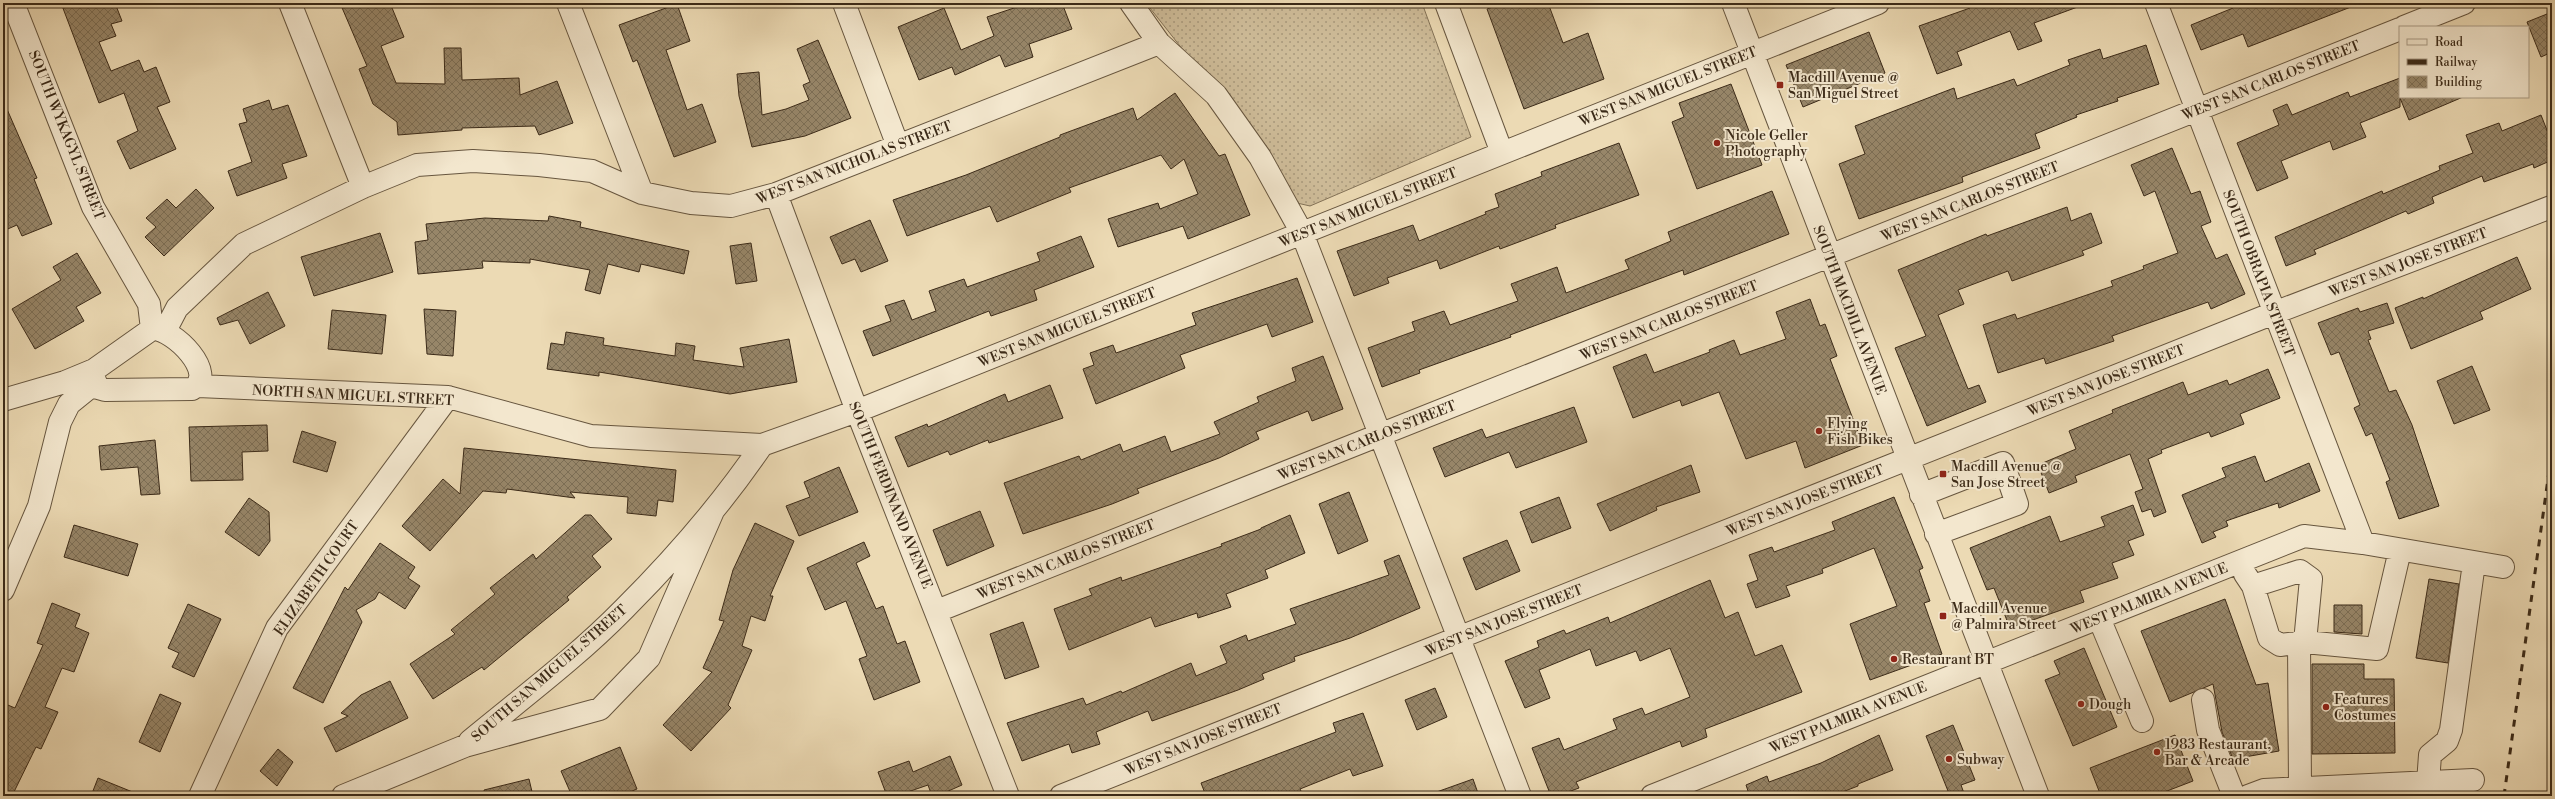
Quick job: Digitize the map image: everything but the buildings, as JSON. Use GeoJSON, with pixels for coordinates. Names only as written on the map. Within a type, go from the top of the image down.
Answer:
{"type":"FeatureCollection","features":[{"type":"Feature","properties":{"kind":"street","name":"SOUTH WYKAGYL STREET"},"geometry":{"type":"LineString","coordinates":[[13,3],[93,207],[149,304],[159,330]]}},
{"type":"Feature","properties":{"kind":"street"},"geometry":{"type":"LineString","coordinates":[[290,3],[363,187]]}},
{"type":"Feature","properties":{"kind":"street"},"geometry":{"type":"LineString","coordinates":[[568,3],[642,193]]}},
{"type":"Feature","properties":{"kind":"street"},"geometry":{"type":"LineString","coordinates":[[844,3],[898,146]]}},
{"type":"Feature","properties":{"kind":"street"},"geometry":{"type":"LineString","coordinates":[[1131,3],[1159,43],[1216,95],[1260,157],[1302,233],[1520,796]]}},
{"type":"Feature","properties":{"kind":"street"},"geometry":{"type":"LineString","coordinates":[[1446,3],[1502,153]]}},
{"type":"Feature","properties":{"kind":"street","name":"SOUTH MACDILL AVENUE"},"geometry":{"type":"LineString","coordinates":[[1733,3],[1907,459],[2038,796]]}},
{"type":"Feature","properties":{"kind":"street","name":"WEST SAN MIGUEL STREET"},"geometry":{"type":"LineString","coordinates":[[858,411],[1878,3]]}},
{"type":"Feature","properties":{"kind":"street","name":"SOUTH OBRAPIA STREET"},"geometry":{"type":"LineString","coordinates":[[2156,3],[2363,543]]}},
{"type":"Feature","properties":{"kind":"street"},"geometry":{"type":"LineString","coordinates":[[2406,26],[2464,3]]}},
{"type":"Feature","properties":{"kind":"street","name":"WEST SAN CARLOS STREET"},"geometry":{"type":"LineString","coordinates":[[937,611],[1380,434],[1830,257],[2399,28]]}},
{"type":"Feature","properties":{"kind":"street","name":"WEST SAN NICHOLAS STREET"},"geometry":{"type":"LineString","coordinates":[[159,330],[177,308],[244,244],[363,187],[417,165],[473,161],[539,165],[592,172],[642,193],[691,203],[731,206],[776,194],[1159,43]]}},
{"type":"Feature","properties":{"kind":"street","name":"SOUTH FERDINAND AVENUE"},"geometry":{"type":"LineString","coordinates":[[776,194],[858,411],[1008,796]]}},
{"type":"Feature","properties":{"kind":"street","name":"WEST SAN JOSE STREET"},"geometry":{"type":"LineString","coordinates":[[1061,796],[1907,459],[2551,206]]}},
{"type":"Feature","properties":{"kind":"street"},"geometry":{"type":"LineString","coordinates":[[3,590],[39,506],[60,422],[69,404],[94,376],[159,330],[178,341],[198,364],[200,381],[198,386]]}},
{"type":"Feature","properties":{"kind":"street"},"geometry":{"type":"LineString","coordinates":[[3,400],[65,382],[94,376]]}},
{"type":"Feature","properties":{"kind":"street","name":"NORTH SAN MIGUEL STREET"},"geometry":{"type":"LineString","coordinates":[[94,376],[98,388],[105,390],[192,389],[198,386],[448,398],[591,436],[762,445],[858,411]]}},
{"type":"Feature","properties":{"kind":"street","name":"ELIZABETH COURT"},"geometry":{"type":"LineString","coordinates":[[200,796],[277,628],[448,398]]}},
{"type":"Feature","properties":{"kind":"street","name":"SOUTH SAN MIGUEL STREET"},"geometry":{"type":"LineString","coordinates":[[465,746],[550,676],[624,610],[731,490],[762,445]]}},
{"type":"Feature","properties":{"kind":"street"},"geometry":{"type":"LineString","coordinates":[[1921,495],[2003,463],[2017,504],[1936,534]]}},
{"type":"Feature","properties":{"kind":"street","name":"SOUTH SAN MIGUEL STREET"},"geometry":{"type":"LineString","coordinates":[[343,796],[465,746],[600,709],[649,658],[713,511]]}},
{"type":"Feature","properties":{"kind":"street","name":"WEST PALMIRA AVENUE"},"geometry":{"type":"LineString","coordinates":[[1652,796],[2304,536],[2363,543],[2503,567]]}},
{"type":"Feature","properties":{"kind":"street"},"geometry":{"type":"LineString","coordinates":[[2238,562],[2254,586],[2269,638],[2280,645],[2302,642],[2378,649],[2400,550]]}},
{"type":"Feature","properties":{"kind":"street"},"geometry":{"type":"LineString","coordinates":[[2428,783],[2430,755],[2446,741],[2451,730],[2474,563]]}},
{"type":"Feature","properties":{"kind":"street"},"geometry":{"type":"LineString","coordinates":[[2254,586],[2300,571],[2311,579],[2302,642],[2305,791]]}},
{"type":"Feature","properties":{"kind":"street"},"geometry":{"type":"LineString","coordinates":[[2099,618],[2142,721]]}},
{"type":"Feature","properties":{"kind":"street"},"geometry":{"type":"LineString","coordinates":[[2204,700],[2208,730],[2234,796]]}},
{"type":"Feature","properties":{"kind":"street"},"geometry":{"type":"LineString","coordinates":[[2248,796],[2264,790],[2305,791],[2473,780]]}},
{"type":"Feature","properties":{"kind":"shaded area"},"geometry":{"type":"Polygon","coordinates":[[[1146,3],[1422,3],[1471,137],[1310,206],[1284,200],[1191,60],[1146,3]]]}},
{"type":"Feature","properties":{"kind":"railway"},"geometry":{"type":"LineString","coordinates":[[2504,796],[2552,450]]}},
{"type":"Feature","properties":{"kind":"place","name":"Macdill Avenue @ San Miguel Street"},"geometry":{"type":"Point","coordinates":[1780,85]}},
{"type":"Feature","properties":{"kind":"place","name":"Nicole Geller Photography"},"geometry":{"type":"Point","coordinates":[1717,143]}},
{"type":"Feature","properties":{"kind":"place","name":"Flying Fish Bikes"},"geometry":{"type":"Point","coordinates":[1819,431]}},
{"type":"Feature","properties":{"kind":"place","name":"Macdill Avenue @ San Jose Street"},"geometry":{"type":"Point","coordinates":[1943,474]}},
{"type":"Feature","properties":{"kind":"place","name":"Macdill Avenue @ Palmira Street"},"geometry":{"type":"Point","coordinates":[1943,616]}},
{"type":"Feature","properties":{"kind":"place","name":"Restaurant BT"},"geometry":{"type":"Point","coordinates":[1894,659]}},
{"type":"Feature","properties":{"kind":"place","name":"Dough"},"geometry":{"type":"Point","coordinates":[2081,704]}},
{"type":"Feature","properties":{"kind":"place","name":"Features Costumes"},"geometry":{"type":"Point","coordinates":[2326,707]}},
{"type":"Feature","properties":{"kind":"place","name":"1983 Restaurant, Bar & Arcade"},"geometry":{"type":"Point","coordinates":[2157,752]}},
{"type":"Feature","properties":{"kind":"place","name":"Subway"},"geometry":{"type":"Point","coordinates":[1949,759]}}]}
